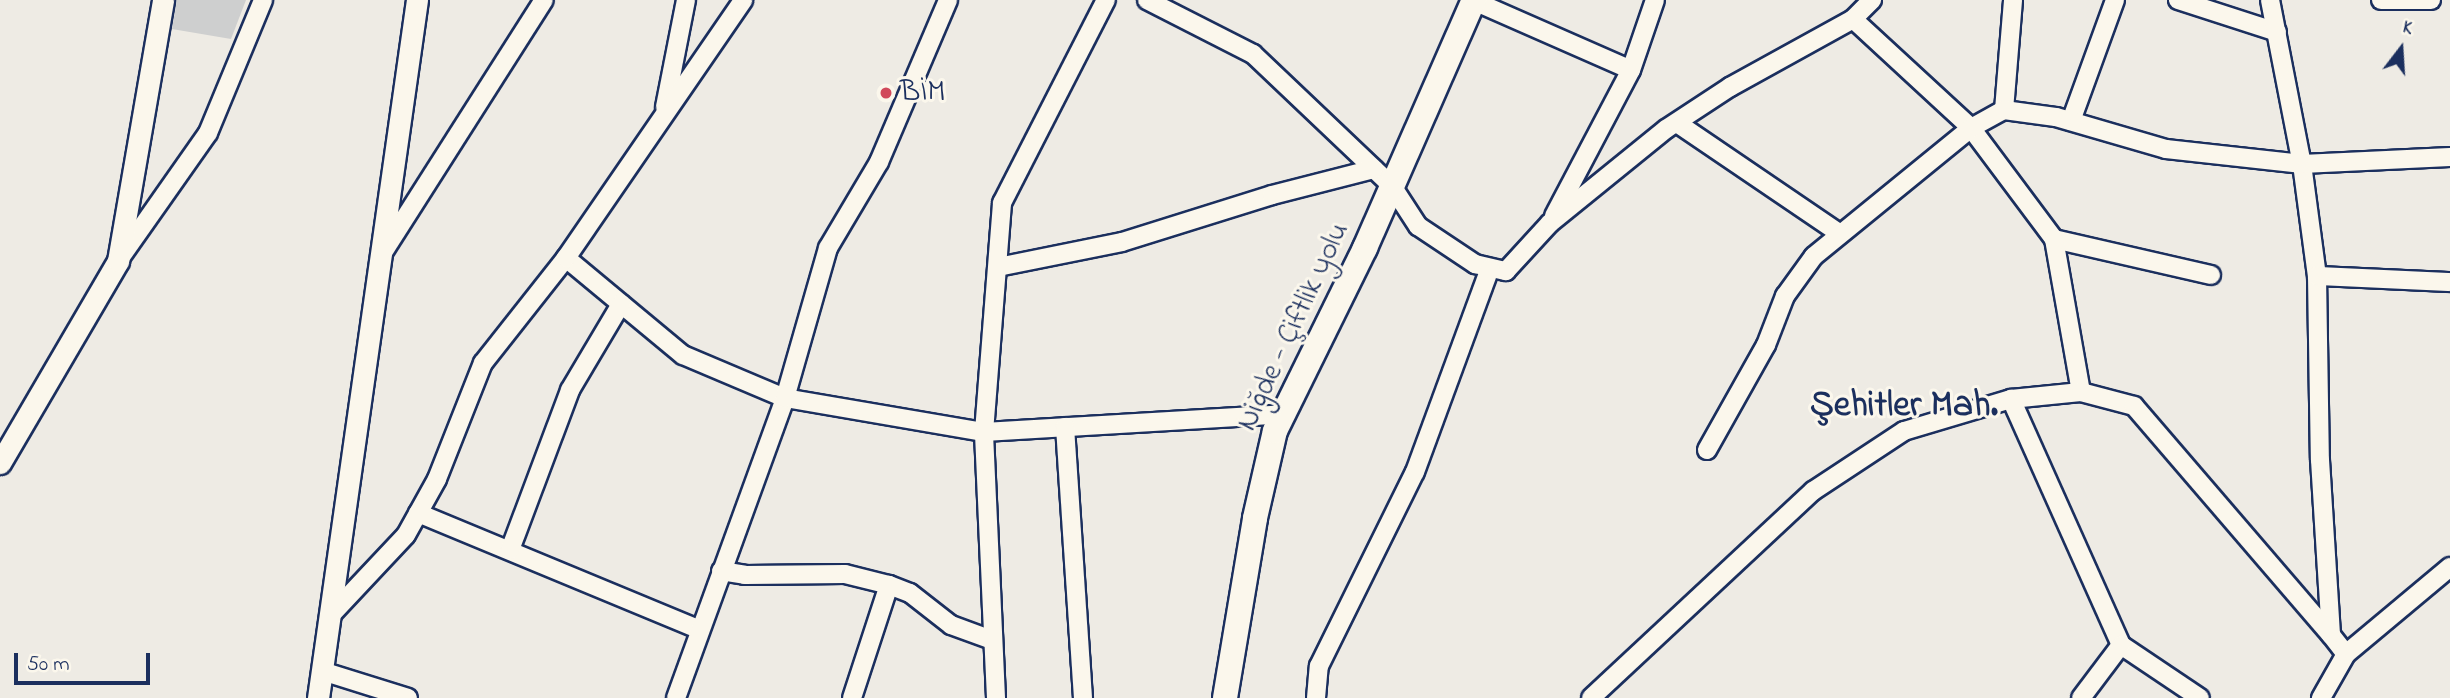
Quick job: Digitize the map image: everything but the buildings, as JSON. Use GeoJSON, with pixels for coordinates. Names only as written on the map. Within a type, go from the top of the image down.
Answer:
{"type":"FeatureCollection","features":[{"type":"Feature","properties":{"kind":"main road","name":"Niğde - Çiftlik yolu"},"geometry":{"type":"LineString","coordinates":[[1226,698],[1255,518],[1275,431],[1392,186],[1474,0]]}},
{"type":"Feature","properties":{"kind":"street"},"geometry":{"type":"LineString","coordinates":[[118,261],[163,0]]}},
{"type":"Feature","properties":{"kind":"street"},"geometry":{"type":"LineString","coordinates":[[0,463],[118,261],[208,133],[263,0]]}},
{"type":"Feature","properties":{"kind":"street"},"geometry":{"type":"LineString","coordinates":[[318,698],[378,260],[417,0]]}},
{"type":"Feature","properties":{"kind":"street"},"geometry":{"type":"LineString","coordinates":[[378,260],[544,0]]}},
{"type":"Feature","properties":{"kind":"street"},"geometry":{"type":"LineString","coordinates":[[664,114],[686,0]]}},
{"type":"Feature","properties":{"kind":"street"},"geometry":{"type":"LineString","coordinates":[[329,617],[406,535],[437,479],[483,363],[566,258],[743,0]]}},
{"type":"Feature","properties":{"kind":"street"},"geometry":{"type":"LineString","coordinates":[[676,698],[785,398],[828,248],[878,162],[948,0]]}},
{"type":"Feature","properties":{"kind":"street"},"geometry":{"type":"LineString","coordinates":[[996,698],[984,432],[1002,203],[1106,0]]}},
{"type":"Feature","properties":{"kind":"street"},"geometry":{"type":"LineString","coordinates":[[1147,0],[1253,54],[1392,186],[1418,226],[1475,264],[1506,271],[1550,223],[1677,124],[1730,87],[1853,19],[1872,0]]}},
{"type":"Feature","properties":{"kind":"street"},"geometry":{"type":"LineString","coordinates":[[1474,0],[1631,70]]}},
{"type":"Feature","properties":{"kind":"street"},"geometry":{"type":"LineString","coordinates":[[1550,223],[1631,70],[1655,0]]}},
{"type":"Feature","properties":{"kind":"street"},"geometry":{"type":"LineString","coordinates":[[2004,110],[2014,0]]}},
{"type":"Feature","properties":{"kind":"street"},"geometry":{"type":"LineString","coordinates":[[2071,121],[2115,0]]}},
{"type":"Feature","properties":{"kind":"street"},"geometry":{"type":"LineString","coordinates":[[2178,0],[2277,32]]}},
{"type":"Feature","properties":{"kind":"street"},"geometry":{"type":"LineString","coordinates":[[2270,0],[2302,164],[2316,276],[2320,460],[2331,635]]}},
{"type":"Feature","properties":{"kind":"street"},"geometry":{"type":"LineString","coordinates":[[2381,0],[2431,0]]}},
{"type":"Feature","properties":{"kind":"street"},"geometry":{"type":"LineString","coordinates":[[1853,19],[1971,128],[2054,239],[2081,392]]}},
{"type":"Feature","properties":{"kind":"street"},"geometry":{"type":"LineString","coordinates":[[1707,450],[1766,345],[1785,296],[1800,274],[1839,233],[1971,128],[2004,110],[2071,121],[2166,149],[2302,164],[2450,157]]}},
{"type":"Feature","properties":{"kind":"street"},"geometry":{"type":"LineString","coordinates":[[1677,124],[1839,233]]}},
{"type":"Feature","properties":{"kind":"street"},"geometry":{"type":"LineString","coordinates":[[998,267],[1122,242],[1272,195],[1374,169]]}},
{"type":"Feature","properties":{"kind":"street"},"geometry":{"type":"LineString","coordinates":[[2054,239],[2211,275]]}},
{"type":"Feature","properties":{"kind":"street"},"geometry":{"type":"LineString","coordinates":[[566,258],[683,355],[785,398],[984,432],[1283,414]]}},
{"type":"Feature","properties":{"kind":"street"},"geometry":{"type":"LineString","coordinates":[[1316,698],[1319,666],[1415,472],[1490,268]]}},
{"type":"Feature","properties":{"kind":"street"},"geometry":{"type":"LineString","coordinates":[[2316,276],[2450,282]]}},
{"type":"Feature","properties":{"kind":"street"},"geometry":{"type":"LineString","coordinates":[[510,550],[570,390],[621,304]]}},
{"type":"Feature","properties":{"kind":"street"},"geometry":{"type":"LineString","coordinates":[[1591,698],[1813,491],[1904,431],[2011,398],[2081,392],[2134,406],[2346,654]]}},
{"type":"Feature","properties":{"kind":"street"},"geometry":{"type":"LineString","coordinates":[[2011,398],[2122,645],[2200,698]]}},
{"type":"Feature","properties":{"kind":"street"},"geometry":{"type":"LineString","coordinates":[[1065,427],[1083,698]]}},
{"type":"Feature","properties":{"kind":"street"},"geometry":{"type":"LineString","coordinates":[[418,513],[701,630]]}},
{"type":"Feature","properties":{"kind":"street"},"geometry":{"type":"LineString","coordinates":[[2321,698],[2346,654],[2450,567]]}},
{"type":"Feature","properties":{"kind":"street"},"geometry":{"type":"LineString","coordinates":[[721,571],[745,575],[845,574],[889,585],[910,593],[951,625],[992,640]]}},
{"type":"Feature","properties":{"kind":"street"},"geometry":{"type":"LineString","coordinates":[[852,698],[889,585]]}},
{"type":"Feature","properties":{"kind":"street"},"geometry":{"type":"LineString","coordinates":[[2081,698],[2122,645]]}},
{"type":"Feature","properties":{"kind":"street"},"geometry":{"type":"LineString","coordinates":[[322,671],[408,698]]}},
{"type":"Feature","properties":{"kind":"shaded area"},"geometry":{"type":"Polygon","coordinates":[[[177,0],[246,0],[231,39],[172,29],[177,0]]]}},
{"type":"Feature","properties":{"kind":"place","name":"BİM"},"geometry":{"type":"Point","coordinates":[886,93]}},
{"type":"Feature","properties":{"kind":"district","name":"Şehitler Mah."},"geometry":{"type":"Point","coordinates":[1904,406]}}]}
